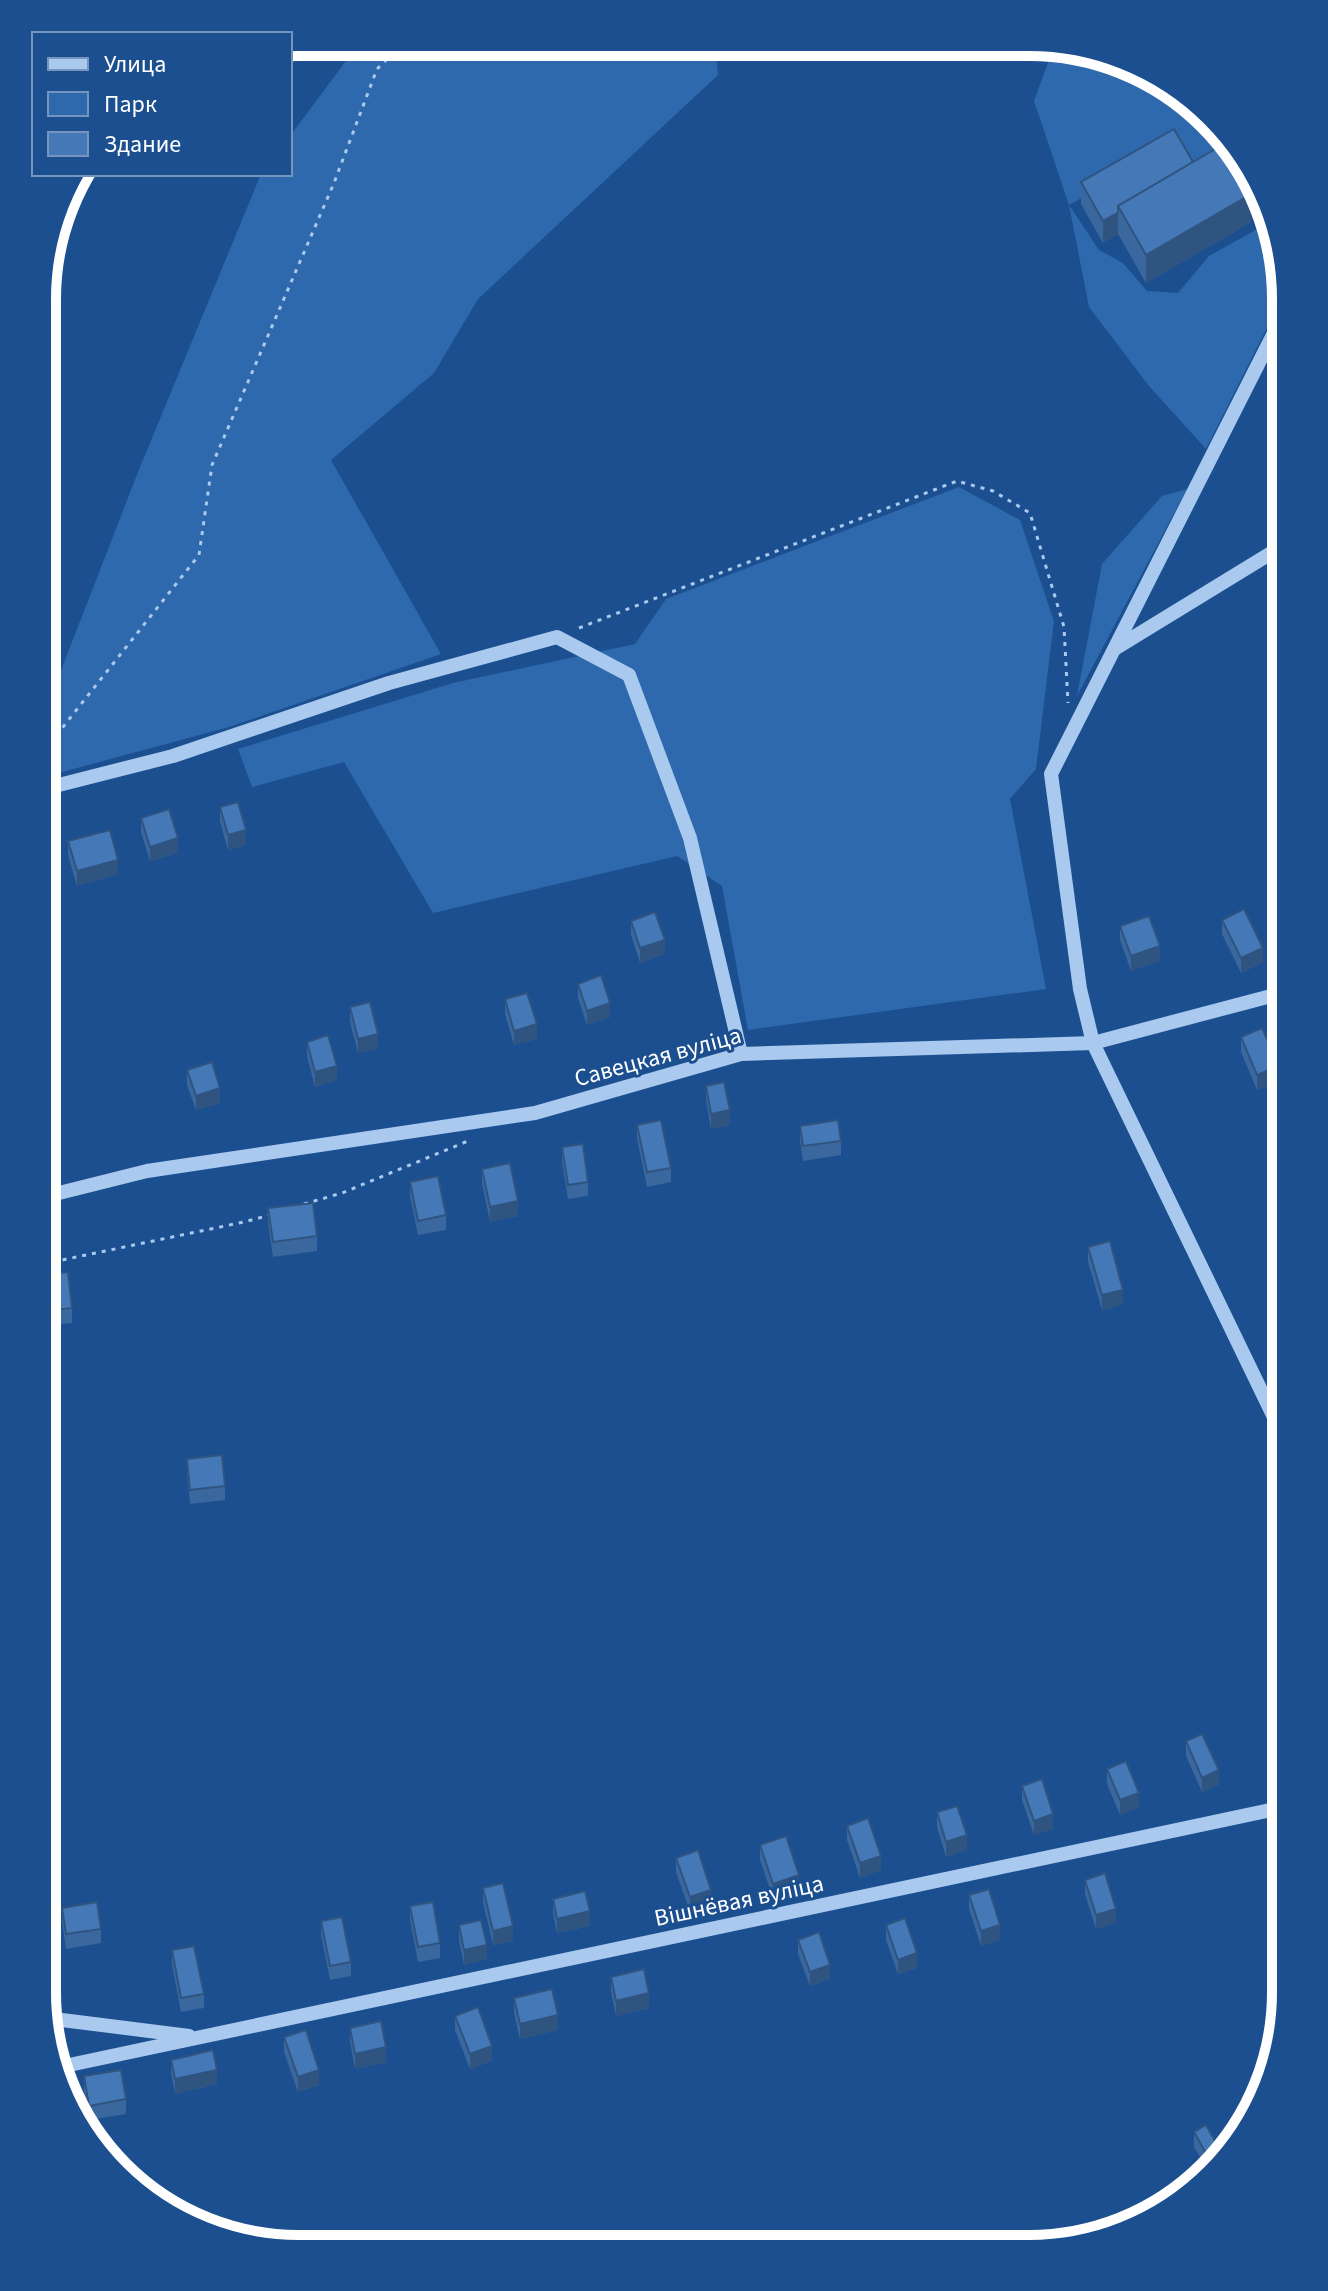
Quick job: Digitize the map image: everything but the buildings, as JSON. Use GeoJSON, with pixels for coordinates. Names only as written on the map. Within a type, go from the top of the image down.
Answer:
{"type":"FeatureCollection","features":[{"type":"Feature","properties":{"kind":"street"},"geometry":{"type":"LineString","coordinates":[[1271,1412],[1093,1043],[1080,989],[1051,774],[1272,337]]}},
{"type":"Feature","properties":{"kind":"street"},"geometry":{"type":"LineString","coordinates":[[1114,650],[1272,553]]}},
{"type":"Feature","properties":{"kind":"street"},"geometry":{"type":"LineString","coordinates":[[56,786],[173,756],[389,683],[557,637],[629,675],[690,838],[741,1054]]}},
{"type":"Feature","properties":{"kind":"street","name":"Савецкая вуліца"},"geometry":{"type":"LineString","coordinates":[[56,1194],[147,1171],[535,1113],[741,1054],[1093,1043],[1272,996]]}},
{"type":"Feature","properties":{"kind":"street","name":"Вішнёвая вуліца"},"geometry":{"type":"LineString","coordinates":[[68,2065],[1271,1810]]}},
{"type":"Feature","properties":{"kind":"street","name":"Вішнёвая вуліца"},"geometry":{"type":"LineString","coordinates":[[58,2020],[201,2037]]}},
{"type":"Feature","properties":{"kind":"path"},"geometry":{"type":"LineString","coordinates":[[56,736],[199,555],[212,465],[334,183],[377,69],[389,57]]}},
{"type":"Feature","properties":{"kind":"path"},"geometry":{"type":"LineString","coordinates":[[557,637],[957,481],[993,491],[1030,513],[1064,627],[1068,704]]}},
{"type":"Feature","properties":{"kind":"path"},"geometry":{"type":"LineString","coordinates":[[300,1205],[342,1193],[467,1142]]}},
{"type":"Feature","properties":{"kind":"path"},"geometry":{"type":"LineString","coordinates":[[56,1261],[272,1214]]}},
{"type":"Feature","properties":{"kind":"green space"},"geometry":{"type":"Polygon","coordinates":[[[716,56],[718,75],[478,299],[434,373],[331,460],[441,654],[229,727],[56,774],[56,683],[138,472],[260,176],[292,176],[292,133],[349,57],[716,56]]]}},
{"type":"Feature","properties":{"kind":"green space"},"geometry":{"type":"Polygon","coordinates":[[[1056,58],[1092,64],[1122,75],[1177,106],[1201,127],[1222,151],[1242,184],[1228,163],[1198,176],[1177,145],[1069,205],[1034,101],[1049,60],[1056,58]]]}},
{"type":"Feature","properties":{"kind":"green space"},"geometry":{"type":"Polygon","coordinates":[[[1069,205],[1099,250],[1123,263],[1147,291],[1178,293],[1209,256],[1261,227],[1271,283],[1272,318],[1206,449],[1149,386],[1089,307],[1069,205]]]}},
{"type":"Feature","properties":{"kind":"green space"},"geometry":{"type":"Polygon","coordinates":[[[959,487],[1020,520],[1054,621],[1036,769],[1010,799],[1046,989],[748,1030],[722,886],[677,856],[433,913],[344,762],[252,787],[238,749],[453,683],[635,644],[666,599],[959,487]]]}},
{"type":"Feature","properties":{"kind":"green space"},"geometry":{"type":"Polygon","coordinates":[[[1187,489],[1077,696],[1102,564],[1162,496],[1187,489]]]}}]}
